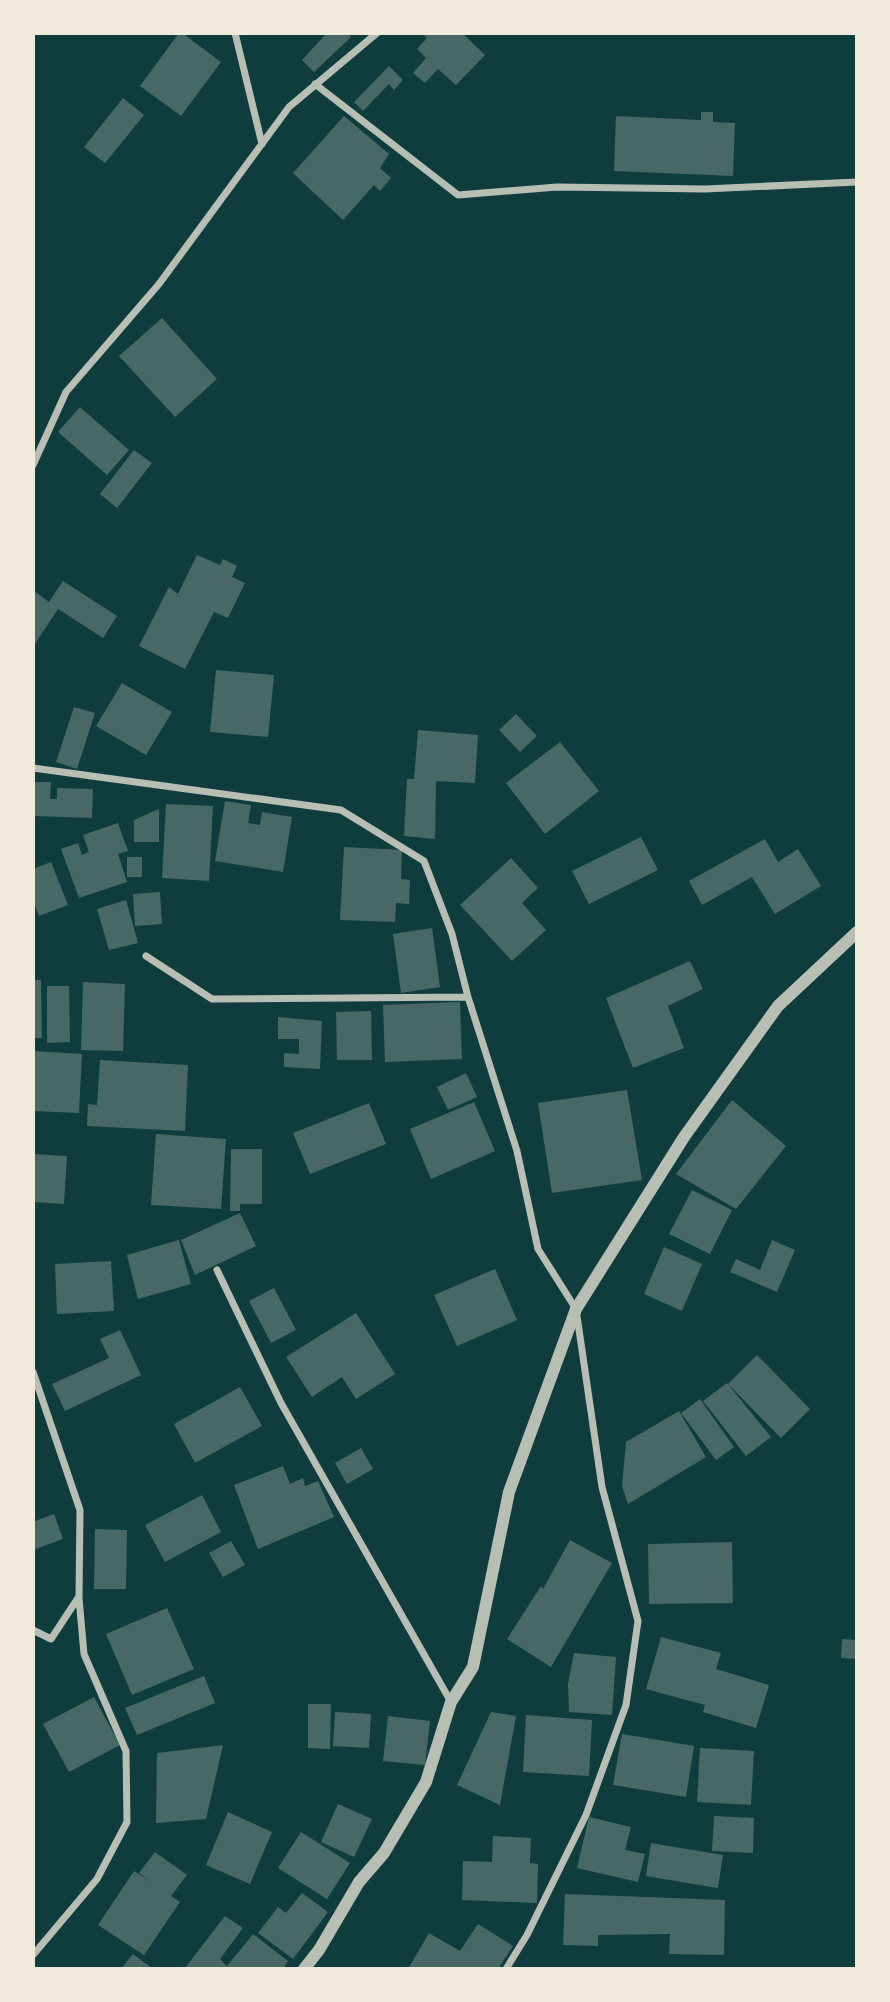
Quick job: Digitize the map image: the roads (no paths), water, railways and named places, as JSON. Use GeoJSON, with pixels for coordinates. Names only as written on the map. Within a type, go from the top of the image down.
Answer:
{"type":"FeatureCollection","features":[{"type":"Feature","properties":{"kind":"street"},"geometry":{"type":"LineString","coordinates":[[235,33],[262,144]]}},
{"type":"Feature","properties":{"kind":"street"},"geometry":{"type":"LineString","coordinates":[[33,465],[66,393],[159,284],[289,107],[377,33]]}},
{"type":"Feature","properties":{"kind":"street"},"geometry":{"type":"LineString","coordinates":[[315,84],[458,195],[556,187],[705,189],[857,182]]}},
{"type":"Feature","properties":{"kind":"street"},"geometry":{"type":"LineString","coordinates":[[33,768],[341,810],[424,861],[452,934],[468,997],[517,1151],[538,1249],[576,1310],[601,1487],[638,1621],[626,1705],[586,1815],[527,1935],[506,1969]]}},
{"type":"Feature","properties":{"kind":"street"},"geometry":{"type":"LineString","coordinates":[[304,1969],[319,1950],[359,1882],[384,1853],[426,1782],[451,1702],[473,1667],[509,1492],[576,1310],[684,1137],[778,1006],[857,932]]}},
{"type":"Feature","properties":{"kind":"street"},"geometry":{"type":"LineString","coordinates":[[146,956],[212,999],[468,997]]}},
{"type":"Feature","properties":{"kind":"street"},"geometry":{"type":"LineString","coordinates":[[217,1270],[281,1403],[451,1702]]}},
{"type":"Feature","properties":{"kind":"street"},"geometry":{"type":"LineString","coordinates":[[33,1372],[80,1510],[79,1598],[84,1654],[126,1751],[127,1822],[97,1879],[33,1955]]}},
{"type":"Feature","properties":{"kind":"street"},"geometry":{"type":"LineString","coordinates":[[33,1629],[51,1639],[79,1598]]}}]}
